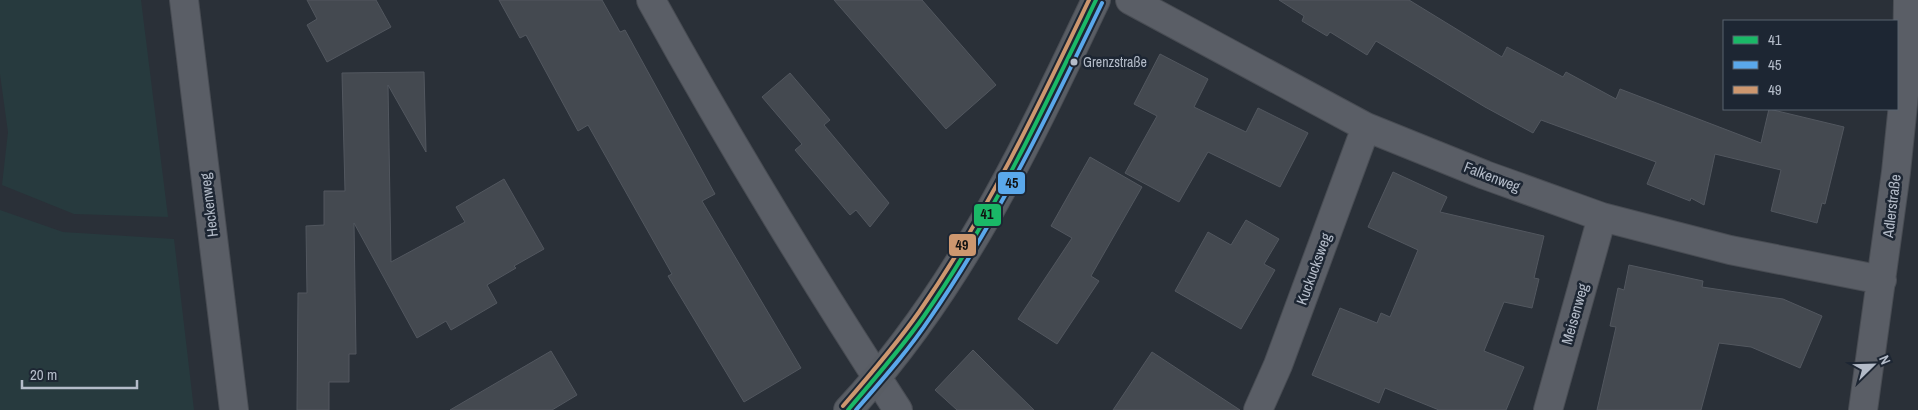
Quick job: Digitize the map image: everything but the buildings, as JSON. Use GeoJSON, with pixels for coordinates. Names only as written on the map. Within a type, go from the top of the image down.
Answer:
{"type":"FeatureCollection","features":[{"type":"Feature","properties":{"kind":"street","name":"Heckenweg"},"geometry":{"type":"LineString","coordinates":[[184,0],[234,410]]}},
{"type":"Feature","properties":{"kind":"street"},"geometry":{"type":"LineString","coordinates":[[651,0],[695,81],[847,333],[898,410]]}},
{"type":"Feature","properties":{"kind":"street"},"geometry":{"type":"LineString","coordinates":[[848,410],[904,345],[948,282],[996,201],[1046,104],[1096,0]]}},
{"type":"Feature","properties":{"kind":"street","name":"Falkenweg"},"geometry":{"type":"LineString","coordinates":[[1130,0],[1366,127],[1485,175],[1602,217],[1730,250],[1882,280]]}},
{"type":"Feature","properties":{"kind":"street","name":"Adlerstraße"},"geometry":{"type":"LineString","coordinates":[[1863,410],[1912,65],[1908,0]]}},
{"type":"Feature","properties":{"kind":"street","name":"Kuckucksweg"},"geometry":{"type":"LineString","coordinates":[[1258,410],[1278,365],[1366,127]]}},
{"type":"Feature","properties":{"kind":"street","name":"Meisenweg"},"geometry":{"type":"LineString","coordinates":[[1548,410],[1602,217]]}},
{"type":"Feature","properties":{"kind":"green space"},"geometry":{"type":"Polygon","coordinates":[[[0,0],[141,0],[168,217],[74,214],[2,185],[8,132],[0,74],[0,0]]]}},
{"type":"Feature","properties":{"kind":"green space"},"geometry":{"type":"Polygon","coordinates":[[[0,210],[63,232],[174,239],[194,410],[0,410],[0,210]]]}},
{"type":"Feature","properties":{"kind":"transit line","name":"49"},"geometry":{"type":"LineString","coordinates":[[843,406],[910,324],[944,275],[989,198],[1031,120],[1089,0]]}},
{"type":"Feature","properties":{"kind":"transit line","name":"41"},"geometry":{"type":"LineString","coordinates":[[848,410],[924,316],[973,240],[1016,161],[1096,0]]}},
{"type":"Feature","properties":{"kind":"transit line","name":"45"},"geometry":{"type":"LineString","coordinates":[[856,410],[922,330],[978,242],[1043,124],[1102,3]]}},
{"type":"Feature","properties":{"kind":"place","name":"Grenzstraße"},"geometry":{"type":"Point","coordinates":[1074,62]}}]}
